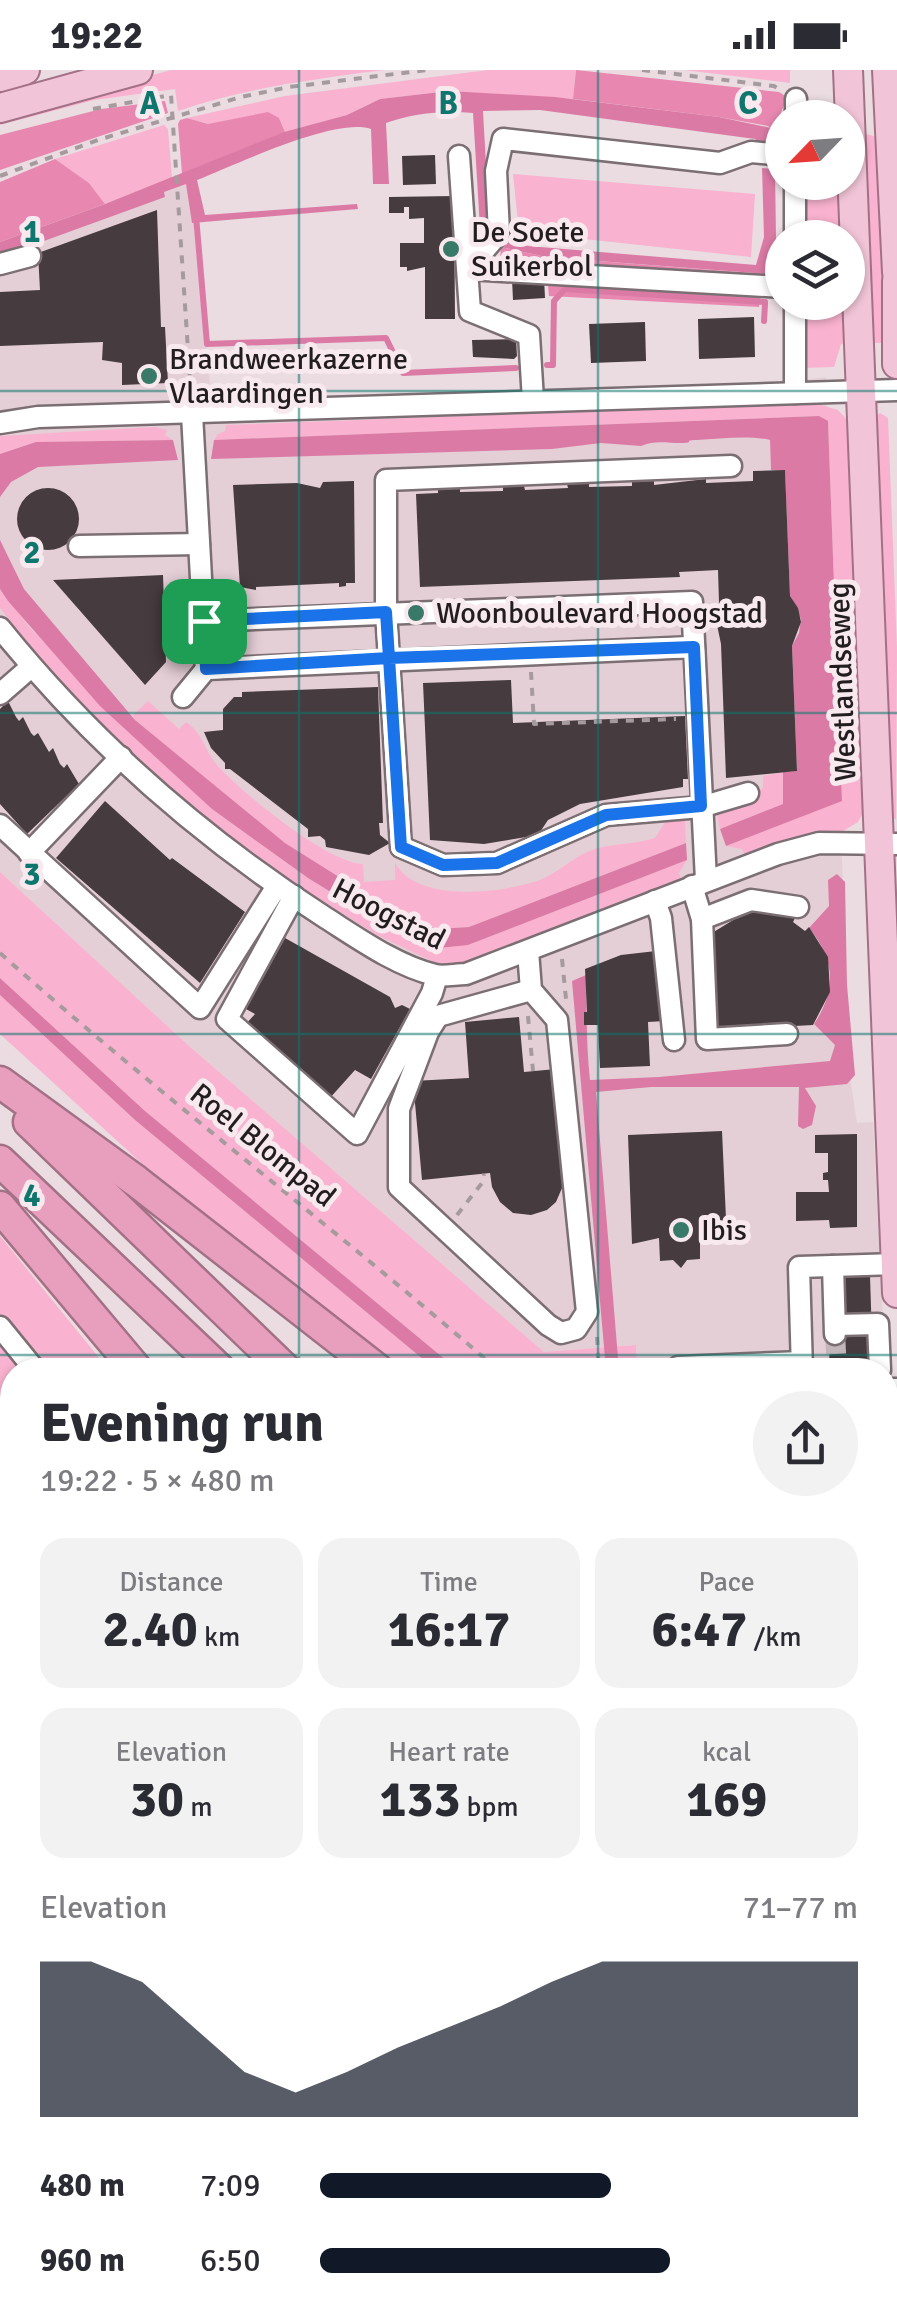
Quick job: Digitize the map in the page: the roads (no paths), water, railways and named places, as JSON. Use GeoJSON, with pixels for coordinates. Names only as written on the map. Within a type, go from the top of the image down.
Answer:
{"type":"FeatureCollection","features":[{"type":"Feature","properties":{"kind":"highway"},"geometry":{"type":"LineString","coordinates":[[0,1082],[136,1181],[363,1358]]}},
{"type":"Feature","properties":{"kind":"highway"},"geometry":{"type":"LineString","coordinates":[[0,1094],[274,1358]]}},
{"type":"Feature","properties":{"kind":"highway"},"geometry":{"type":"LineString","coordinates":[[0,1161],[207,1358]]}},
{"type":"Feature","properties":{"kind":"highway"},"geometry":{"type":"LineString","coordinates":[[0,1207],[127,1358]]}},
{"type":"Feature","properties":{"kind":"main road"},"geometry":{"type":"LineString","coordinates":[[0,77],[25,70]]}},
{"type":"Feature","properties":{"kind":"main road"},"geometry":{"type":"LineString","coordinates":[[0,108],[138,70]]}},
{"type":"Feature","properties":{"kind":"main road","name":"Westlandseweg"},"geometry":{"type":"LineString","coordinates":[[848,70],[889,844],[897,1292]]}},
{"type":"Feature","properties":{"kind":"main road"},"geometry":{"type":"LineString","coordinates":[[893,70],[897,272]]}},
{"type":"Feature","properties":{"kind":"main road"},"geometry":{"type":"LineString","coordinates":[[897,281],[897,364]]}},
{"type":"Feature","properties":{"kind":"street"},"geometry":{"type":"LineString","coordinates":[[468,270],[497,238],[496,171],[502,138],[720,163],[752,152],[765,153]]}},
{"type":"Feature","properties":{"kind":"street"},"geometry":{"type":"LineString","coordinates":[[459,156],[470,311],[528,334],[533,400]]}},
{"type":"Feature","properties":{"kind":"street"},"geometry":{"type":"LineString","coordinates":[[0,264],[30,256]]}},
{"type":"Feature","properties":{"kind":"street"},"geometry":{"type":"LineString","coordinates":[[468,270],[765,286]]}},
{"type":"Feature","properties":{"kind":"street"},"geometry":{"type":"LineString","coordinates":[[794,320],[795,393]]}},
{"type":"Feature","properties":{"kind":"street"},"geometry":{"type":"LineString","coordinates":[[1,421],[192,404],[897,390]]}},
{"type":"Feature","properties":{"kind":"street"},"geometry":{"type":"LineString","coordinates":[[183,697],[206,669],[192,404]]}},
{"type":"Feature","properties":{"kind":"street"},"geometry":{"type":"LineString","coordinates":[[731,466],[386,480],[386,612],[401,847],[443,865],[497,863],[606,815],[701,806],[748,793]]}},
{"type":"Feature","properties":{"kind":"street"},"geometry":{"type":"LineString","coordinates":[[79,546],[199,544]]}},
{"type":"Feature","properties":{"kind":"street"},"geometry":{"type":"LineString","coordinates":[[204,621],[692,602],[707,1039],[788,1034]]}},
{"type":"Feature","properties":{"kind":"street","name":"Hoogstad"},"geometry":{"type":"LineString","coordinates":[[0,628],[31,667],[121,758],[184,814],[286,891],[366,943],[437,976],[466,974],[778,854],[819,844],[889,844]]}},
{"type":"Feature","properties":{"kind":"street"},"geometry":{"type":"LineString","coordinates":[[206,669],[694,647]]}},
{"type":"Feature","properties":{"kind":"street"},"geometry":{"type":"LineString","coordinates":[[0,694],[31,667]]}},
{"type":"Feature","properties":{"kind":"street"},"geometry":{"type":"LineString","coordinates":[[29,853],[121,758]]}},
{"type":"Feature","properties":{"kind":"street"},"geometry":{"type":"LineString","coordinates":[[0,825],[200,1008],[286,891]]}},
{"type":"Feature","properties":{"kind":"street"},"geometry":{"type":"LineString","coordinates":[[286,891],[227,1020],[357,1134],[437,976]]}},
{"type":"Feature","properties":{"kind":"street"},"geometry":{"type":"LineString","coordinates":[[702,919],[751,900],[798,907]]}},
{"type":"Feature","properties":{"kind":"street"},"geometry":{"type":"LineString","coordinates":[[655,901],[662,918],[674,1040]]}},
{"type":"Feature","properties":{"kind":"street"},"geometry":{"type":"LineString","coordinates":[[528,951],[531,990],[557,1020],[587,1312],[576,1329],[561,1332],[548,1325],[399,1187],[399,1108],[438,1016],[531,990]]}},
{"type":"Feature","properties":{"kind":"street"},"geometry":{"type":"LineString","coordinates":[[802,1358],[799,1266],[896,1264]]}},
{"type":"Feature","properties":{"kind":"street"},"geometry":{"type":"LineString","coordinates":[[833,1266],[835,1330],[878,1324],[879,1358]]}},
{"type":"Feature","properties":{"kind":"street"},"geometry":{"type":"LineString","coordinates":[[801,1333],[835,1303]]}},
{"type":"Feature","properties":{"kind":"street"},"geometry":{"type":"LineString","coordinates":[[0,1327],[25,1358]]}},
{"type":"Feature","properties":{"kind":"waterway"},"geometry":{"type":"LineString","coordinates":[[196,216],[207,344],[386,338],[403,373],[516,368]]}},
{"type":"Feature","properties":{"kind":"waterway"},"geometry":{"type":"LineString","coordinates":[[547,365],[553,365],[554,301],[565,289],[765,302]]}},
{"type":"Feature","properties":{"kind":"waterway"},"geometry":{"type":"LineString","coordinates":[[764,321],[765,304]]}},
{"type":"Feature","properties":{"kind":"tunnel"},"geometry":{"type":"LineString","coordinates":[[835,1334],[836,1358]]}},
{"type":"Feature","properties":{"kind":"place","name":"De Soete Suikerbol"},"geometry":{"type":"Point","coordinates":[451,249]}},
{"type":"Feature","properties":{"kind":"place","name":"Brandweerkazerne Vlaardingen"},"geometry":{"type":"Point","coordinates":[149,376]}},
{"type":"Feature","properties":{"kind":"place","name":"Woonboulevard Hoogstad"},"geometry":{"type":"Point","coordinates":[416,613]}},
{"type":"Feature","properties":{"kind":"place","name":"Ibis"},"geometry":{"type":"Point","coordinates":[681,1230]}}]}
